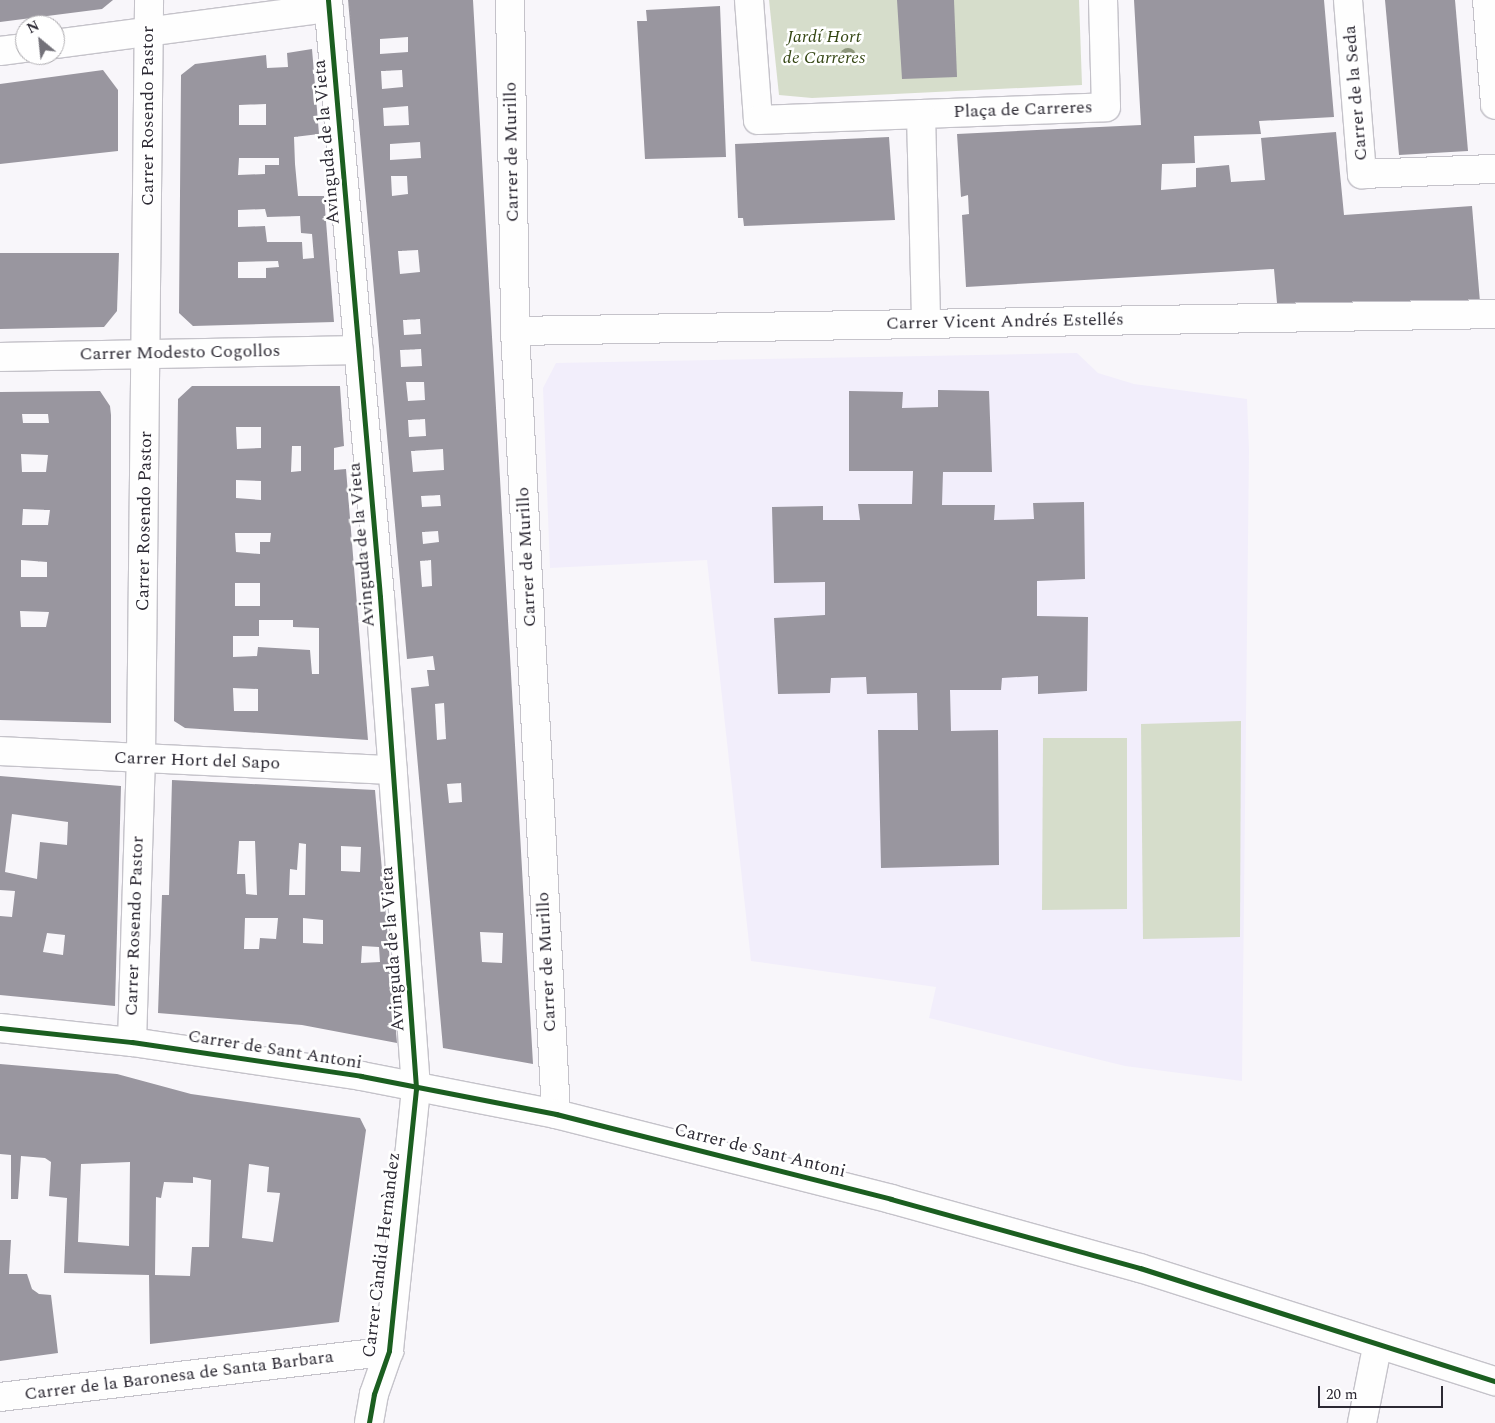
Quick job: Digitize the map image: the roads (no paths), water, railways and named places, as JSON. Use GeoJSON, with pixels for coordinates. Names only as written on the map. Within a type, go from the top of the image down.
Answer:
{"type":"FeatureCollection","features":[{"type":"Feature","properties":{"kind":"street","name":"Carrer Rosendo Pastor"},"geometry":{"type":"LineString","coordinates":[[132,1042],[141,757],[150,32],[148,0]]}},
{"type":"Feature","properties":{"kind":"street","name":"Carrer de Murillo"},"geometry":{"type":"LineString","coordinates":[[510,0],[515,331],[556,1114]]}},
{"type":"Feature","properties":{"kind":"street","name":"Plaça de Carreres"},"geometry":{"type":"LineString","coordinates":[[749,0],[758,120],[1106,108],[1103,0]]}},
{"type":"Feature","properties":{"kind":"street","name":"Carrer de la Seda"},"geometry":{"type":"LineString","coordinates":[[1348,0],[1362,174],[1495,169]]}},
{"type":"Feature","properties":{"kind":"street"},"geometry":{"type":"LineString","coordinates":[[1487,0],[1495,105]]}},
{"type":"Feature","properties":{"kind":"street"},"geometry":{"type":"LineString","coordinates":[[65,43],[150,32],[329,4]]}},
{"type":"Feature","properties":{"kind":"street","name":"Avinguda de la Vieta"},"geometry":{"type":"LineString","coordinates":[[329,4],[393,770],[416,1089]]}},
{"type":"Feature","properties":{"kind":"street"},"geometry":{"type":"LineString","coordinates":[[0,51],[15,49]]}},
{"type":"Feature","properties":{"kind":"street"},"geometry":{"type":"LineString","coordinates":[[921,114],[926,324]]}},
{"type":"Feature","properties":{"kind":"street","name":"Carrer Vicent Andrés Estellés"},"geometry":{"type":"LineString","coordinates":[[515,331],[1495,314]]}},
{"type":"Feature","properties":{"kind":"street","name":"Carrer Modesto Cogollos"},"geometry":{"type":"LineString","coordinates":[[0,357],[359,350]]}},
{"type":"Feature","properties":{"kind":"street","name":"Carrer Hort del Sapo"},"geometry":{"type":"LineString","coordinates":[[0,751],[102,758],[141,757],[393,770]]}},
{"type":"Feature","properties":{"kind":"street","name":"Carrer de Sant Antoni"},"geometry":{"type":"LineString","coordinates":[[0,1028],[132,1042],[360,1076],[416,1089],[556,1114],[892,1199],[1130,1266],[1377,1347],[1495,1382]]}},
{"type":"Feature","properties":{"kind":"street","name":"Carrer Càndid Hernàndez"},"geometry":{"type":"LineString","coordinates":[[369,1423],[374,1394],[389,1351],[416,1089]]}},
{"type":"Feature","properties":{"kind":"street"},"geometry":{"type":"LineString","coordinates":[[1362,1423],[1377,1347]]}},
{"type":"Feature","properties":{"kind":"street","name":"Carrer de la Baronesa de Santa Barbara"},"geometry":{"type":"LineString","coordinates":[[0,1397],[389,1351]]}},
{"type":"Feature","properties":{"kind":"park label","name":"Jardí Hort de Carreres"},"geometry":{"type":"Point","coordinates":[824,48]}}]}
